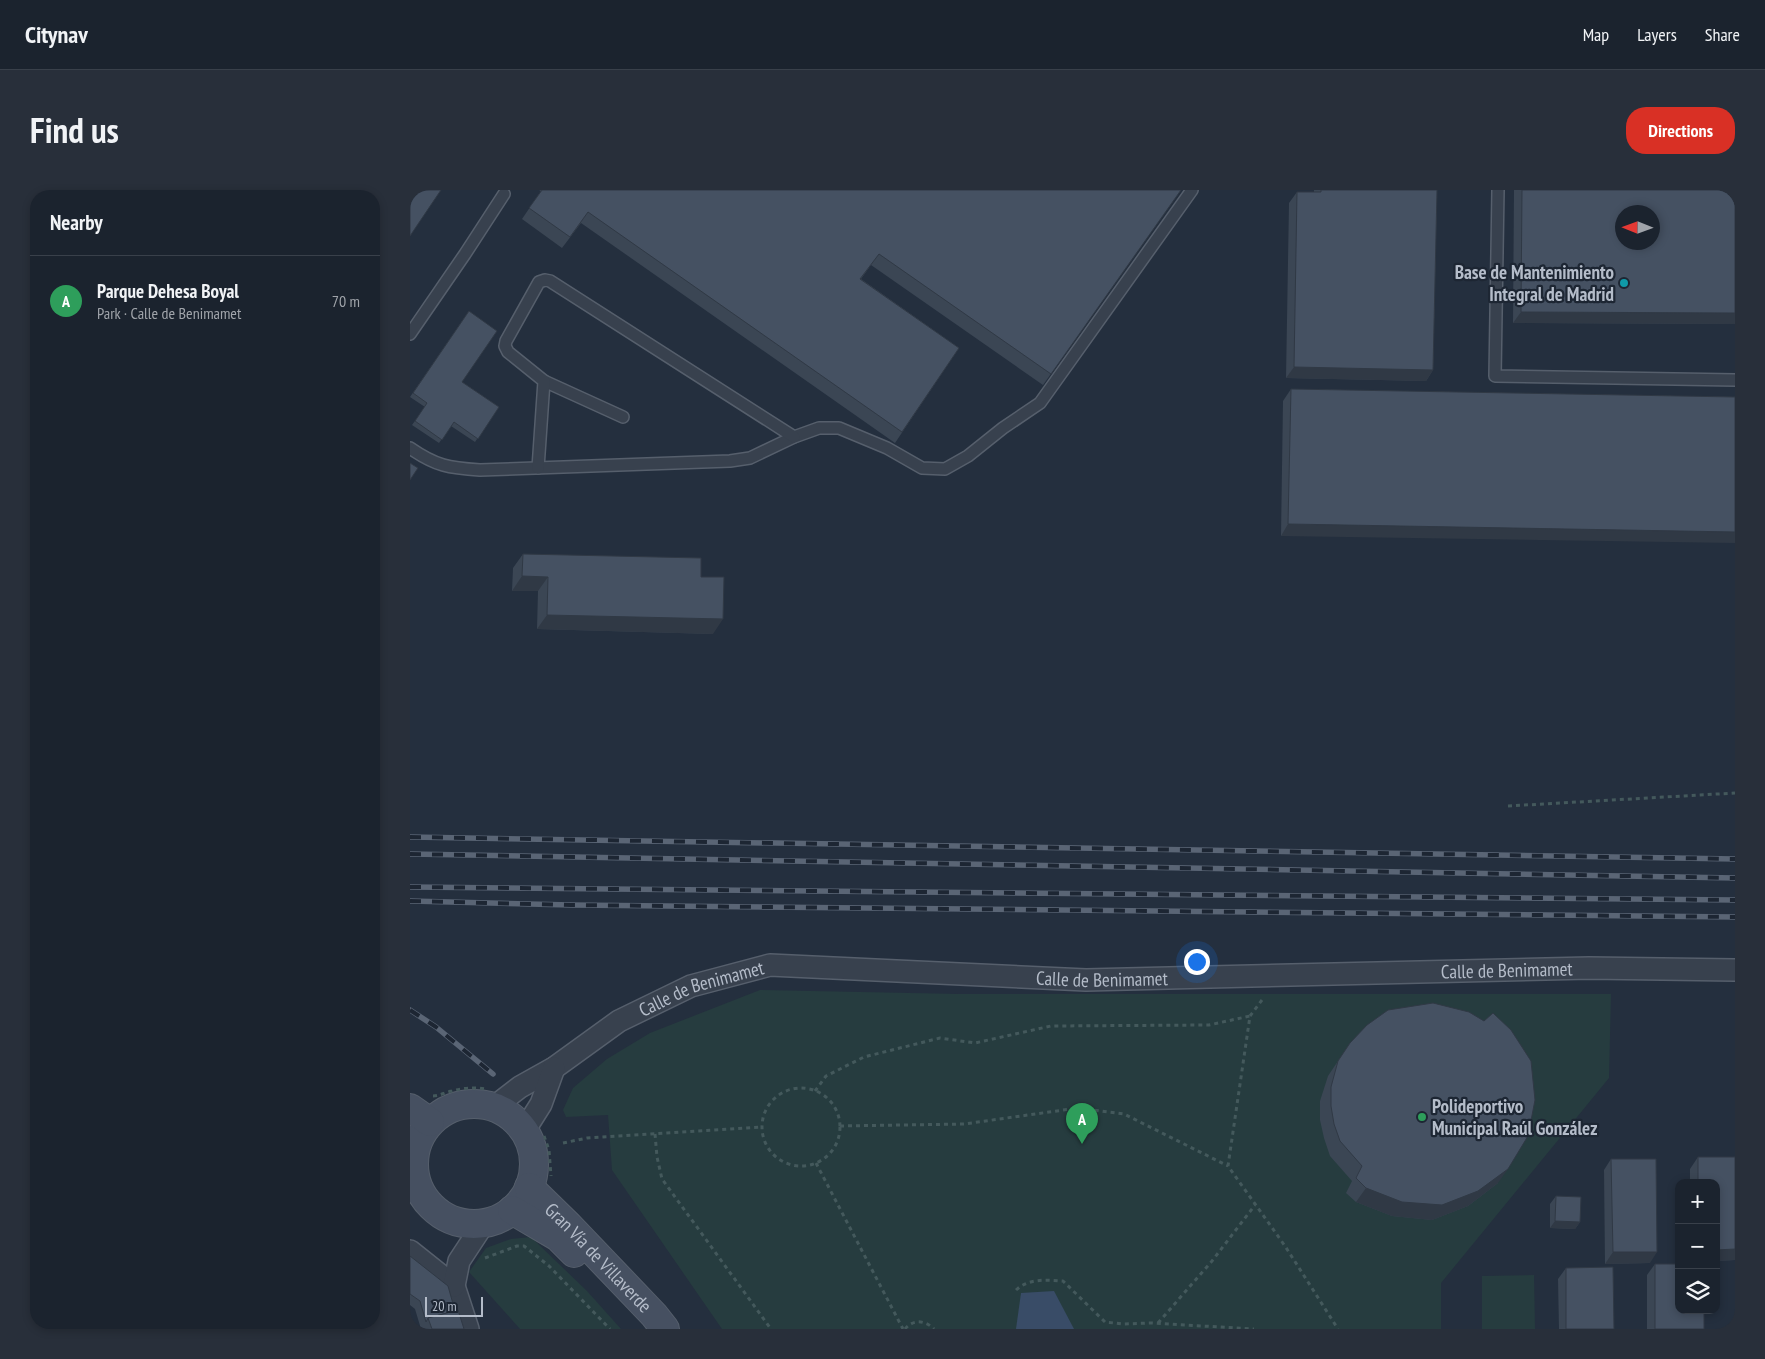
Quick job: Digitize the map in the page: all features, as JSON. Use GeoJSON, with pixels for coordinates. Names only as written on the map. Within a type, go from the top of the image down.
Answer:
{"type":"FeatureCollection","features":[{"type":"Feature","properties":{"kind":"street","name":"Calle de Benimamet"},"geometry":{"type":"LineString","coordinates":[[492,1098],[520,1087],[554,1068],[619,1021],[691,986],[770,965],[1086,980],[1589,968],[1735,970]]}},
{"type":"Feature","properties":{"kind":"street"},"geometry":{"type":"LineString","coordinates":[[524,1131],[541,1104],[554,1068]]}},
{"type":"Feature","properties":{"kind":"street"},"geometry":{"type":"LineString","coordinates":[[492,1098],[524,1131],[532,1149],[534,1168],[529,1187],[522,1199],[512,1210],[499,1218],[484,1223],[464,1223],[446,1217],[430,1205],[419,1189],[412,1172],[420,1119],[460,1105],[477,1104],[492,1098]]}},
{"type":"Feature","properties":{"kind":"street","name":"Gran Vía de Villaverde"},"geometry":{"type":"LineString","coordinates":[[529,1187],[569,1226],[665,1329]]}},
{"type":"Feature","properties":{"kind":"street","name":"Gran Vía de Villaverde"},"geometry":{"type":"LineString","coordinates":[[512,1210],[558,1237],[648,1329]]}},
{"type":"Feature","properties":{"kind":"street"},"geometry":{"type":"LineString","coordinates":[[468,1329],[454,1286],[459,1261],[484,1223]]}},
{"type":"Feature","properties":{"kind":"street"},"geometry":{"type":"LineString","coordinates":[[410,1251],[454,1286]]}},
{"type":"Feature","properties":{"kind":"lane"},"geometry":{"type":"LineString","coordinates":[[410,448],[425,458],[451,468],[480,470],[730,461],[750,458],[794,437],[819,428],[839,428],[887,448],[922,468],[945,469],[968,456],[1002,428],[1040,403],[1192,190]]}},
{"type":"Feature","properties":{"kind":"lane"},"geometry":{"type":"LineString","coordinates":[[1498,190],[1495,376],[1735,380]]}},
{"type":"Feature","properties":{"kind":"lane"},"geometry":{"type":"LineString","coordinates":[[410,334],[504,194]]}},
{"type":"Feature","properties":{"kind":"lane"},"geometry":{"type":"LineString","coordinates":[[623,417],[544,381],[508,352],[505,346],[506,341],[539,282],[550,280],[794,437]]}},
{"type":"Feature","properties":{"kind":"lane"},"geometry":{"type":"LineString","coordinates":[[538,468],[544,381]]}},
{"type":"Feature","properties":{"kind":"path"},"geometry":{"type":"LineString","coordinates":[[1508,806],[1735,793]]}},
{"type":"Feature","properties":{"kind":"path"},"geometry":{"type":"LineString","coordinates":[[1228,1166],[1250,1016],[1262,1000]]}},
{"type":"Feature","properties":{"kind":"path"},"geometry":{"type":"LineString","coordinates":[[815,1090],[826,1076],[864,1057],[940,1038],[975,1042],[1051,1026],[1210,1025],[1250,1016]]}},
{"type":"Feature","properties":{"kind":"path"},"geometry":{"type":"LineString","coordinates":[[420,1119],[440,1096],[452,1091],[468,1088],[492,1098]]}},
{"type":"Feature","properties":{"kind":"path"},"geometry":{"type":"LineString","coordinates":[[803,1088],[815,1090],[825,1096],[833,1105],[838,1115],[840,1126],[834,1148],[826,1157],[816,1163],[804,1166],[791,1165],[779,1160],[767,1146],[762,1128],[764,1115],[770,1103],[779,1094],[790,1089],[803,1088]]}},
{"type":"Feature","properties":{"kind":"path"},"geometry":{"type":"LineString","coordinates":[[840,1126],[964,1124],[1078,1108],[1124,1114],[1228,1166],[1317,1295],[1338,1329]]}},
{"type":"Feature","properties":{"kind":"path"},"geometry":{"type":"LineString","coordinates":[[563,1143],[587,1138],[762,1128]]}},
{"type":"Feature","properties":{"kind":"path"},"geometry":{"type":"LineString","coordinates":[[655,1134],[657,1157],[662,1179],[771,1329]]}},
{"type":"Feature","properties":{"kind":"path"},"geometry":{"type":"LineString","coordinates":[[816,1163],[904,1329],[912,1322],[918,1321],[934,1329]]}},
{"type":"Feature","properties":{"kind":"path"},"geometry":{"type":"LineString","coordinates":[[1158,1323],[1212,1261],[1256,1205]]}},
{"type":"Feature","properties":{"kind":"path"},"geometry":{"type":"LineString","coordinates":[[478,1260],[517,1246],[524,1246],[555,1273],[610,1329]]}},
{"type":"Feature","properties":{"kind":"path"},"geometry":{"type":"LineString","coordinates":[[1016,1290],[1022,1285],[1038,1280],[1063,1281],[1105,1322],[1254,1329]]}},
{"type":"Feature","properties":{"kind":"green space"},"geometry":{"type":"Polygon","coordinates":[[[760,990],[959,994],[1611,994],[1609,1078],[1441,1283],[1441,1329],[722,1329],[612,1170],[608,1115],[566,1117],[563,1110],[573,1088],[607,1059],[650,1033],[760,990]]]}},
{"type":"Feature","properties":{"kind":"green space"},"geometry":{"type":"Polygon","coordinates":[[[531,1237],[587,1291],[621,1329],[520,1329],[469,1272],[486,1248],[511,1239],[531,1237]]]}},
{"type":"Feature","properties":{"kind":"green space"},"geometry":{"type":"Polygon","coordinates":[[[1534,1275],[1535,1329],[1482,1329],[1482,1276],[1534,1275]]]}},
{"type":"Feature","properties":{"kind":"water"},"geometry":{"type":"Polygon","coordinates":[[[1054,1291],[1074,1329],[1016,1329],[1021,1293],[1054,1291]]]}},
{"type":"Feature","properties":{"kind":"building"},"geometry":{"type":"Polygon","coordinates":[[[410,190],[441,190],[410,236],[410,190]]]}},
{"type":"Feature","properties":{"kind":"building"},"geometry":{"type":"Polygon","coordinates":[[[542,190],[1181,190],[1051,374],[879,254],[860,279],[959,348],[902,432],[588,212],[570,237],[529,208],[542,190]]]}},
{"type":"Feature","properties":{"kind":"building"},"geometry":{"type":"Polygon","coordinates":[[[1321,190],[1437,190],[1433,370],[1294,367],[1297,192],[1321,192],[1321,190]]]}},
{"type":"Feature","properties":{"kind":"building","name":"Base de Mantenimiento Integral de Madrid"},"geometry":{"type":"Polygon","coordinates":[[[1522,190],[1735,190],[1735,313],[1521,312],[1522,190]]]}},
{"type":"Feature","properties":{"kind":"building"},"geometry":{"type":"Polygon","coordinates":[[[469,311],[497,331],[462,382],[499,407],[478,439],[454,422],[442,440],[415,421],[427,403],[413,393],[469,311]]]}},
{"type":"Feature","properties":{"kind":"building"},"geometry":{"type":"Polygon","coordinates":[[[1291,389],[1735,397],[1735,532],[1288,524],[1291,389]]]}},
{"type":"Feature","properties":{"kind":"building"},"geometry":{"type":"Polygon","coordinates":[[[410,463],[418,468],[410,480],[410,463]]]}},
{"type":"Feature","properties":{"kind":"building"},"geometry":{"type":"Polygon","coordinates":[[[523,554],[701,558],[701,577],[724,577],[723,619],[547,615],[548,577],[522,576],[523,554]]]}},
{"type":"Feature","properties":{"kind":"building","name":"Polideportivo Municipal Raúl González"},"geometry":{"type":"Polygon","coordinates":[[[1433,1003],[1469,1012],[1484,1021],[1493,1013],[1511,1030],[1531,1061],[1535,1100],[1528,1136],[1508,1169],[1478,1191],[1442,1205],[1402,1202],[1366,1188],[1356,1178],[1362,1166],[1340,1141],[1334,1124],[1331,1106],[1331,1087],[1338,1061],[1350,1043],[1367,1025],[1388,1010],[1433,1003]]]}},
{"type":"Feature","properties":{"kind":"building"},"geometry":{"type":"Polygon","coordinates":[[[1698,1157],[1735,1157],[1735,1249],[1720,1250],[1720,1179],[1698,1179],[1698,1157]]]}},
{"type":"Feature","properties":{"kind":"building"},"geometry":{"type":"Polygon","coordinates":[[[1611,1159],[1656,1159],[1657,1252],[1613,1252],[1611,1159]]]}},
{"type":"Feature","properties":{"kind":"building"},"geometry":{"type":"Polygon","coordinates":[[[1556,1196],[1581,1197],[1580,1222],[1555,1221],[1556,1196]]]}},
{"type":"Feature","properties":{"kind":"building"},"geometry":{"type":"Polygon","coordinates":[[[410,1256],[448,1286],[455,1311],[428,1318],[426,1322],[420,1301],[410,1294],[410,1256]]]}},
{"type":"Feature","properties":{"kind":"building"},"geometry":{"type":"Polygon","coordinates":[[[1655,1264],[1675,1264],[1675,1314],[1704,1314],[1704,1329],[1655,1329],[1655,1264]]]}},
{"type":"Feature","properties":{"kind":"building"},"geometry":{"type":"Polygon","coordinates":[[[1613,1267],[1614,1329],[1566,1329],[1566,1268],[1613,1267]]]}},
{"type":"Feature","properties":{"kind":"building"},"geometry":{"type":"Polygon","coordinates":[[[458,1310],[464,1329],[432,1329],[428,1318],[458,1310]]]}},
{"type":"Feature","properties":{"kind":"railway"},"geometry":{"type":"LineString","coordinates":[[410,837],[1735,859]]}},
{"type":"Feature","properties":{"kind":"railway"},"geometry":{"type":"LineString","coordinates":[[410,854],[1735,878]]}},
{"type":"Feature","properties":{"kind":"railway"},"geometry":{"type":"LineString","coordinates":[[410,887],[1735,900]]}},
{"type":"Feature","properties":{"kind":"railway"},"geometry":{"type":"LineString","coordinates":[[410,901],[571,905],[1735,917]]}},
{"type":"Feature","properties":{"kind":"railway"},"geometry":{"type":"LineString","coordinates":[[410,1010],[436,1027],[493,1074]]}},
{"type":"Feature","properties":{"kind":"place","name":"Base de Mantenimiento Integral de Madrid"},"geometry":{"type":"Point","coordinates":[1624,283]}},
{"type":"Feature","properties":{"kind":"place","name":"Polideportivo Municipal Raúl González"},"geometry":{"type":"Point","coordinates":[1422,1117]}},
{"type":"Feature","properties":{"kind":"place","name":"Parque Dehesa Boyal"},"geometry":{"type":"Point","coordinates":[1082,1144]}}]}
